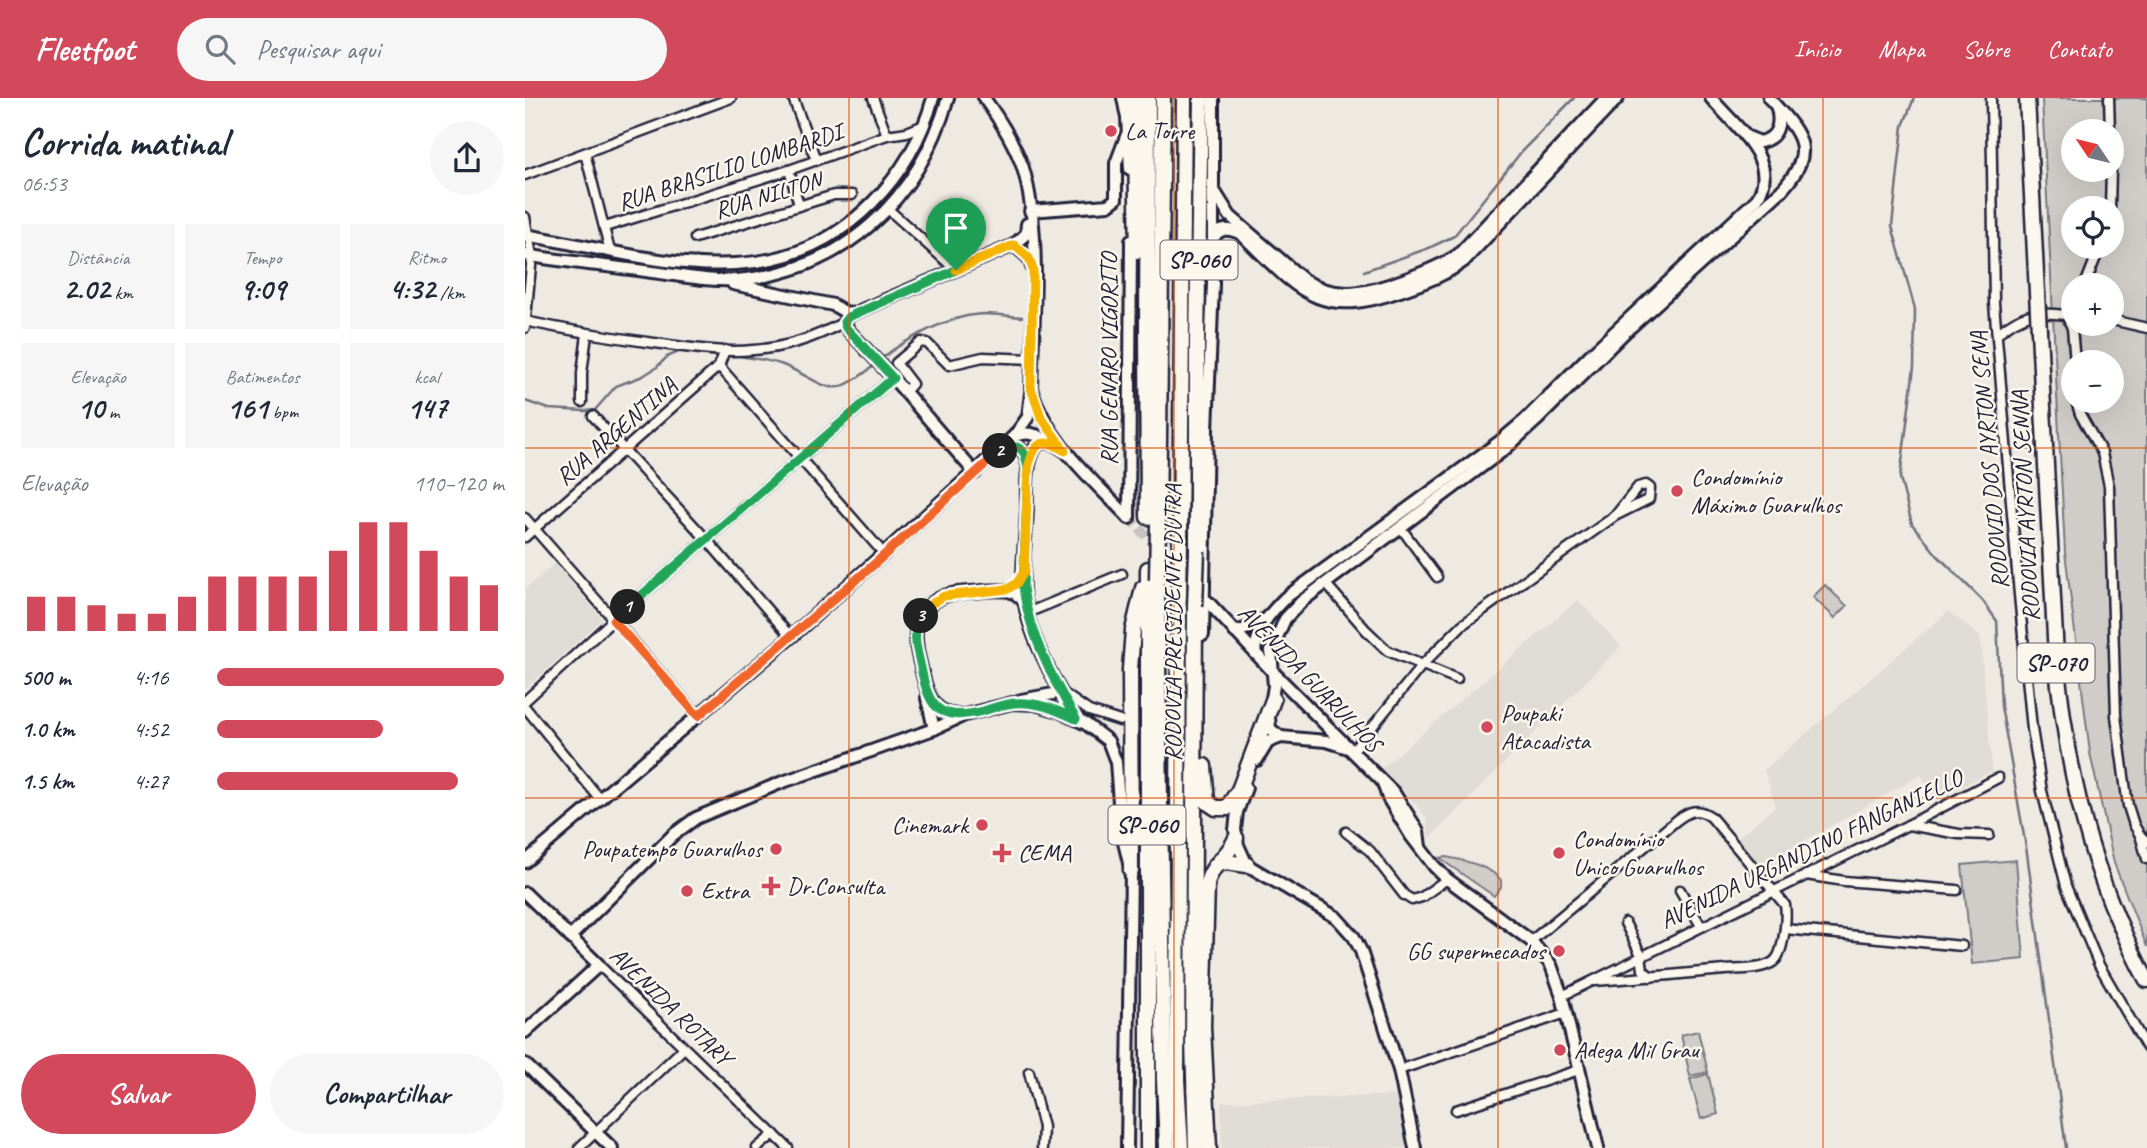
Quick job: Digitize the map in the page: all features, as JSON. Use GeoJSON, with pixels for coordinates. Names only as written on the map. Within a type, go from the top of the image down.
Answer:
{"type":"FeatureCollection","features":[{"type":"Feature","properties":{"kind":"highway"},"geometry":{"type":"LineString","coordinates":[[1135,98],[1139,292],[1147,328]]}},
{"type":"Feature","properties":{"kind":"highway","name":"RODOVIA PRESIDENTE DUTRA"},"geometry":{"type":"LineString","coordinates":[[1149,98],[1147,328],[1153,521]]}},
{"type":"Feature","properties":{"kind":"highway","name":"RODOVIA PRESIDENTE DUTRA"},"geometry":{"type":"LineString","coordinates":[[1148,1148],[1151,575],[1163,98]]}},
{"type":"Feature","properties":{"kind":"highway","name":"RODOVIA PRESIDENTE DUTRA"},"geometry":{"type":"LineString","coordinates":[[1181,1148],[1177,1079],[1184,98]]}},
{"type":"Feature","properties":{"kind":"highway","name":"RODOVIA AYRTON SENNA"},"geometry":{"type":"LineString","coordinates":[[2027,98],[2056,656],[2063,720],[2085,830],[2106,891],[2147,980]]}},
{"type":"Feature","properties":{"kind":"highway"},"geometry":{"type":"LineString","coordinates":[[1181,456],[1185,450],[1192,129],[1205,99]]}},
{"type":"Feature","properties":{"kind":"highway","name":"RODOVIA PRESIDENTE DUTRA"},"geometry":{"type":"LineString","coordinates":[[1196,1148],[1193,1040],[1199,607],[1197,341],[1205,99]]}},
{"type":"Feature","properties":{"kind":"highway"},"geometry":{"type":"LineString","coordinates":[[1131,871],[1131,656],[1138,603],[1151,575]]}},
{"type":"Feature","properties":{"kind":"highway","name":"RODOVIA PRESIDENTE DUTRA"},"geometry":{"type":"LineString","coordinates":[[1151,575],[1167,1148]]}},
{"type":"Feature","properties":{"kind":"highway"},"geometry":{"type":"LineString","coordinates":[[1199,607],[1203,635],[1205,796],[1210,805],[1227,808],[1236,797],[1273,700]]}},
{"type":"Feature","properties":{"kind":"highway"},"geometry":{"type":"LineString","coordinates":[[1209,1148],[1203,1026],[1207,885],[1215,865],[1228,852],[1236,838]]}},
{"type":"Feature","properties":{"kind":"highway"},"geometry":{"type":"LineString","coordinates":[[1215,865],[1226,862],[1247,865]]}},
{"type":"Feature","properties":{"kind":"street"},"geometry":{"type":"LineString","coordinates":[[525,175],[731,98]]}},
{"type":"Feature","properties":{"kind":"street"},"geometry":{"type":"LineString","coordinates":[[793,98],[816,160]]}},
{"type":"Feature","properties":{"kind":"street"},"geometry":{"type":"LineString","coordinates":[[873,98],[887,135]]}},
{"type":"Feature","properties":{"kind":"street"},"geometry":{"type":"LineString","coordinates":[[713,280],[763,276],[808,263],[848,243],[888,209],[917,173],[941,121],[948,98]]}},
{"type":"Feature","properties":{"kind":"street"},"geometry":{"type":"LineString","coordinates":[[525,862],[885,555],[997,453],[1028,417],[1033,270],[1030,206],[1017,154],[1000,121],[984,98]]}},
{"type":"Feature","properties":{"kind":"street","name":"RUA GENARO VIGORITO"},"geometry":{"type":"LineString","coordinates":[[1065,451],[1129,518],[1131,200],[1128,132],[1123,98]]}},
{"type":"Feature","properties":{"kind":"street"},"geometry":{"type":"LineString","coordinates":[[1212,182],[1219,201],[1230,216],[1304,280],[1332,292],[1361,293],[1433,269],[1458,254],[1606,98]]}},
{"type":"Feature","properties":{"kind":"street"},"geometry":{"type":"LineString","coordinates":[[1213,240],[1222,230],[1229,229],[1241,234],[1293,284],[1317,297],[1346,303],[1374,300],[1436,278],[1464,261],[1618,98]]}},
{"type":"Feature","properties":{"kind":"street"},"geometry":{"type":"LineString","coordinates":[[1235,632],[1252,627],[1265,618],[1285,598],[1499,442],[1757,199],[1762,191],[1765,171],[1755,149],[1711,98]]}},
{"type":"Feature","properties":{"kind":"street","name":"RODOVIO DOS AYRTON SENA"},"geometry":{"type":"LineString","coordinates":[[1991,98],[1994,303],[1999,333],[2001,403],[2032,729],[2042,791],[2066,886],[2099,965],[2147,1048]]}},
{"type":"Feature","properties":{"kind":"street"},"geometry":{"type":"LineString","coordinates":[[2109,98],[2110,119]]}},
{"type":"Feature","properties":{"kind":"street"},"geometry":{"type":"LineString","coordinates":[[1205,99],[1212,182],[1213,240]]}},
{"type":"Feature","properties":{"kind":"street"},"geometry":{"type":"LineString","coordinates":[[932,100],[939,109],[941,121]]}},
{"type":"Feature","properties":{"kind":"street"},"geometry":{"type":"LineString","coordinates":[[527,236],[689,263],[726,265],[764,262],[799,251],[834,234],[863,212],[893,178],[919,140],[932,100]]}},
{"type":"Feature","properties":{"kind":"street"},"geometry":{"type":"LineString","coordinates":[[1742,135],[1760,142],[1773,136],[1779,123],[1773,102]]}},
{"type":"Feature","properties":{"kind":"street"},"geometry":{"type":"LineString","coordinates":[[1281,737],[1273,733],[1269,724],[1273,700],[1271,650],[1285,619],[1294,608],[1504,449],[1538,419],[1605,351],[1791,180],[1803,154],[1795,129],[1773,102]]}},
{"type":"Feature","properties":{"kind":"street","name":"RUA BRASILIO LOMBARDI"},"geometry":{"type":"LineString","coordinates":[[605,227],[924,125]]}},
{"type":"Feature","properties":{"kind":"street"},"geometry":{"type":"LineString","coordinates":[[907,132],[919,140]]}},
{"type":"Feature","properties":{"kind":"street"},"geometry":{"type":"LineString","coordinates":[[1030,206],[1108,205],[1114,202],[1116,163],[1128,132]]}},
{"type":"Feature","properties":{"kind":"street"},"geometry":{"type":"LineString","coordinates":[[585,153],[610,251]]}},
{"type":"Feature","properties":{"kind":"street"},"geometry":{"type":"LineString","coordinates":[[789,170],[799,205]]}},
{"type":"Feature","properties":{"kind":"street","name":"RUA NILTON"},"geometry":{"type":"LineString","coordinates":[[695,238],[834,195],[852,195]]}},
{"type":"Feature","properties":{"kind":"street"},"geometry":{"type":"LineString","coordinates":[[525,217],[528,255],[525,323],[587,334],[725,350],[765,349],[828,331],[1014,245],[1026,234],[1030,206]]}},
{"type":"Feature","properties":{"kind":"street"},"geometry":{"type":"LineString","coordinates":[[888,209],[956,270]]}},
{"type":"Feature","properties":{"kind":"street","name":"SP-060"},"geometry":{"type":"LineString","coordinates":[[1203,635],[1213,240]]}},
{"type":"Feature","properties":{"kind":"street"},"geometry":{"type":"LineString","coordinates":[[1014,245],[1029,258],[1033,270]]}},
{"type":"Feature","properties":{"kind":"street"},"geometry":{"type":"LineString","coordinates":[[528,255],[713,280],[832,305],[870,354],[975,473]]}},
{"type":"Feature","properties":{"kind":"street"},"geometry":{"type":"LineString","coordinates":[[1999,333],[2018,317],[2047,313],[2061,314]]}},
{"type":"Feature","properties":{"kind":"street"},"geometry":{"type":"LineString","coordinates":[[2124,323],[2147,328]]}},
{"type":"Feature","properties":{"kind":"street"},"geometry":{"type":"LineString","coordinates":[[582,401],[587,334]]}},
{"type":"Feature","properties":{"kind":"street"},"geometry":{"type":"LineString","coordinates":[[905,392],[912,384],[896,363],[921,342],[927,343],[949,365],[983,356],[1032,359]]}},
{"type":"Feature","properties":{"kind":"street","name":"RUA ARGENTINA"},"geometry":{"type":"LineString","coordinates":[[525,537],[719,366],[725,350]]}},
{"type":"Feature","properties":{"kind":"street"},"geometry":{"type":"LineString","coordinates":[[719,366],[885,555]]}},
{"type":"Feature","properties":{"kind":"street"},"geometry":{"type":"LineString","coordinates":[[525,701],[613,620],[893,378]]}},
{"type":"Feature","properties":{"kind":"street"},"geometry":{"type":"LineString","coordinates":[[1031,388],[1041,417],[1065,451]]}},
{"type":"Feature","properties":{"kind":"street"},"geometry":{"type":"LineString","coordinates":[[2081,413],[2102,453],[2109,486],[2116,716],[2128,806],[2143,838],[2147,859]]}},
{"type":"Feature","properties":{"kind":"street"},"geometry":{"type":"LineString","coordinates":[[593,416],[625,448],[791,637]]}},
{"type":"Feature","properties":{"kind":"street"},"geometry":{"type":"LineString","coordinates":[[1013,437],[1021,433],[1031,433],[1065,451]]}},
{"type":"Feature","properties":{"kind":"street"},"geometry":{"type":"LineString","coordinates":[[1028,468],[1036,446],[1044,442],[1052,443]]}},
{"type":"Feature","properties":{"kind":"street"},"geometry":{"type":"LineString","coordinates":[[997,453],[1009,448],[1020,448],[1025,454],[1028,468],[1024,572],[1026,608]]}},
{"type":"Feature","properties":{"kind":"street"},"geometry":{"type":"LineString","coordinates":[[1415,1148],[1399,1070],[1361,951],[1354,937],[1336,917],[1247,865],[1236,838],[1237,811],[1259,754],[1268,742],[1281,737],[1306,738],[1350,750],[1423,664],[1462,625],[1615,516],[1649,499],[1650,488],[1646,485],[1638,486],[1615,516]]}},
{"type":"Feature","properties":{"kind":"street"},"geometry":{"type":"LineString","coordinates":[[525,518],[698,716]]}},
{"type":"Feature","properties":{"kind":"street"},"geometry":{"type":"LineString","coordinates":[[1401,528],[1437,577]]}},
{"type":"Feature","properties":{"kind":"street"},"geometry":{"type":"LineString","coordinates":[[1359,543],[1367,553]]}},
{"type":"Feature","properties":{"kind":"street"},"geometry":{"type":"LineString","coordinates":[[934,729],[916,634],[918,621],[935,601],[950,594],[1008,589],[1017,583],[1024,572]]}},
{"type":"Feature","properties":{"kind":"street"},"geometry":{"type":"LineString","coordinates":[[1026,608],[1122,574]]}},
{"type":"Feature","properties":{"kind":"street"},"geometry":{"type":"LineString","coordinates":[[1326,584],[1388,651],[1457,679]]}},
{"type":"Feature","properties":{"kind":"street"},"geometry":{"type":"LineString","coordinates":[[1008,589],[1017,593],[1026,608],[1058,689],[1076,719]]}},
{"type":"Feature","properties":{"kind":"street"},"geometry":{"type":"LineString","coordinates":[[1285,598],[1294,608]]}},
{"type":"Feature","properties":{"kind":"street","name":"AVENIDA GUARULHOS"},"geometry":{"type":"LineString","coordinates":[[1199,607],[1235,632],[1383,783],[1388,798],[1434,866],[1447,879],[1531,942],[1551,965],[1562,996],[1598,1148]]}},
{"type":"Feature","properties":{"kind":"street"},"geometry":{"type":"LineString","coordinates":[[1255,653],[1258,633],[1265,618]]}},
{"type":"Feature","properties":{"kind":"street"},"geometry":{"type":"LineString","coordinates":[[924,685],[939,709],[949,714],[965,715]]}},
{"type":"Feature","properties":{"kind":"street"},"geometry":{"type":"LineString","coordinates":[[570,937],[673,835],[696,818],[781,783],[934,729],[965,715],[1053,694],[1058,689]]}},
{"type":"Feature","properties":{"kind":"street"},"geometry":{"type":"LineString","coordinates":[[1058,689],[1089,711],[1120,721]]}},
{"type":"Feature","properties":{"kind":"street"},"geometry":{"type":"LineString","coordinates":[[1012,703],[1046,706],[1076,719],[1108,741],[1114,753],[1121,830],[1131,871],[1127,1148]]}},
{"type":"Feature","properties":{"kind":"street"},"geometry":{"type":"LineString","coordinates":[[525,707],[600,799]]}},
{"type":"Feature","properties":{"kind":"street"},"geometry":{"type":"LineString","coordinates":[[1306,738],[1315,730],[1317,715]]}},
{"type":"Feature","properties":{"kind":"street","name":"AVENIDA URGANDINO FANGANIELLO"},"geometry":{"type":"LineString","coordinates":[[1562,996],[1998,778]]}},
{"type":"Feature","properties":{"kind":"street"},"geometry":{"type":"LineString","coordinates":[[1531,942],[1677,820],[1693,810],[1711,817],[1786,905],[1785,929],[1777,958],[1764,966],[1595,981]]}},
{"type":"Feature","properties":{"kind":"street"},"geometry":{"type":"LineString","coordinates":[[1908,825],[1959,834],[1989,835]]}},
{"type":"Feature","properties":{"kind":"street"},"geometry":{"type":"LineString","coordinates":[[1346,832],[1370,851],[1404,895],[1412,900],[1422,897],[1447,879]]}},
{"type":"Feature","properties":{"kind":"street"},"geometry":{"type":"LineString","coordinates":[[1806,875],[1844,881],[1957,890]]}},
{"type":"Feature","properties":{"kind":"street"},"geometry":{"type":"LineString","coordinates":[[1680,890],[1701,926]]}},
{"type":"Feature","properties":{"kind":"street","name":"AVENIDA ROTARY"},"geometry":{"type":"LineString","coordinates":[[525,893],[788,1148]]}},
{"type":"Feature","properties":{"kind":"street"},"geometry":{"type":"LineString","coordinates":[[1625,923],[1641,955]]}},
{"type":"Feature","properties":{"kind":"street"},"geometry":{"type":"LineString","coordinates":[[1785,929],[1962,946]]}},
{"type":"Feature","properties":{"kind":"street","name":"AVENIDA URGANDINO FANGANIELLO"},"geometry":{"type":"LineString","coordinates":[[1641,955],[1643,970],[1651,977]]}},
{"type":"Feature","properties":{"kind":"street"},"geometry":{"type":"LineString","coordinates":[[525,1032],[599,965]]}},
{"type":"Feature","properties":{"kind":"street"},"geometry":{"type":"LineString","coordinates":[[1399,1070],[1566,1013]]}},
{"type":"Feature","properties":{"kind":"street"},"geometry":{"type":"LineString","coordinates":[[579,1148],[684,1048]]}},
{"type":"Feature","properties":{"kind":"street"},"geometry":{"type":"LineString","coordinates":[[525,1064],[612,1148]]}},
{"type":"Feature","properties":{"kind":"street"},"geometry":{"type":"LineString","coordinates":[[1455,1110],[1579,1070]]}},
{"type":"Feature","properties":{"kind":"street"},"geometry":{"type":"LineString","coordinates":[[1029,1072],[1043,1127],[1042,1148]]}},
{"type":"Feature","properties":{"kind":"street"},"geometry":{"type":"LineString","coordinates":[[757,1148],[774,1134]]}},
{"type":"Feature","properties":{"kind":"shaded area"},"geometry":{"type":"Polygon","coordinates":[[[2042,98],[2147,98],[2147,947],[2114,863],[2090,753],[2065,552],[2042,98]]]}},
{"type":"Feature","properties":{"kind":"shaded area"},"geometry":{"type":"Polygon","coordinates":[[[555,563],[602,619],[525,689],[525,589],[555,563]]]}},
{"type":"Feature","properties":{"kind":"shaded area"},"geometry":{"type":"Polygon","coordinates":[[[1825,585],[1847,606],[1835,618],[1813,597],[1825,585]]]}},
{"type":"Feature","properties":{"kind":"shaded area"},"geometry":{"type":"Polygon","coordinates":[[[1578,600],[1621,646],[1429,839],[1427,820],[1420,809],[1382,768],[1578,600]]]}},
{"type":"Feature","properties":{"kind":"shaded area"},"geometry":{"type":"Polygon","coordinates":[[[1949,611],[1980,637],[1992,771],[1935,800],[1921,775],[1788,850],[1776,871],[1763,868],[1736,839],[1776,806],[1764,770],[1949,611]]]}},
{"type":"Feature","properties":{"kind":"shaded area"},"geometry":{"type":"Polygon","coordinates":[[[1446,857],[1483,867],[1501,880],[1501,887],[1494,896],[1439,858],[1446,857]]]}},
{"type":"Feature","properties":{"kind":"shaded area"},"geometry":{"type":"Polygon","coordinates":[[[2016,860],[2024,959],[1972,964],[1962,865],[2016,860]]]}},
{"type":"Feature","properties":{"kind":"shaded area"},"geometry":{"type":"Polygon","coordinates":[[[1698,1031],[1708,1072],[1690,1076],[1681,1035],[1698,1031]]]}},
{"type":"Feature","properties":{"kind":"shaded area"},"geometry":{"type":"Polygon","coordinates":[[[1708,1074],[1718,1114],[1701,1119],[1690,1079],[1708,1074]]]}},
{"type":"Feature","properties":{"kind":"shaded area"},"geometry":{"type":"Polygon","coordinates":[[[1399,1095],[1410,1148],[1222,1148],[1221,1102],[1399,1095]]]}},
{"type":"Feature","properties":{"kind":"waterway"},"geometry":{"type":"LineString","coordinates":[[1364,271],[1429,248],[1454,236],[1522,151],[1574,98]]}},
{"type":"Feature","properties":{"kind":"waterway"},"geometry":{"type":"LineString","coordinates":[[1914,98],[1903,126],[1892,226],[1915,309],[1914,367],[1900,478],[1912,524],[1937,555],[1982,600],[1997,621],[2001,706],[2027,853],[2066,1148]]}},
{"type":"Feature","properties":{"kind":"waterway"},"geometry":{"type":"LineString","coordinates":[[881,359],[915,336],[943,323],[983,314],[1022,317]]}},
{"type":"Feature","properties":{"kind":"waterway"},"geometry":{"type":"LineString","coordinates":[[525,401],[549,409],[595,410],[616,386],[643,376],[667,357],[681,351],[716,356]]}},
{"type":"Feature","properties":{"kind":"waterway"},"geometry":{"type":"LineString","coordinates":[[740,356],[783,365],[830,387],[848,384],[876,364]]}},
{"type":"Feature","properties":{"kind":"tunnel"},"geometry":{"type":"LineString","coordinates":[[1129,518],[1197,590]]}},
{"type":"Feature","properties":{"kind":"place","name":"La Torre"},"geometry":{"type":"Point","coordinates":[1111,131]}},
{"type":"Feature","properties":{"kind":"place","name":"Condomínio Máximo Guarulhos"},"geometry":{"type":"Point","coordinates":[1677,491]}},
{"type":"Feature","properties":{"kind":"place","name":"Poupaki Atacadista"},"geometry":{"type":"Point","coordinates":[1487,727]}},
{"type":"Feature","properties":{"kind":"place","name":"Cinemark"},"geometry":{"type":"Point","coordinates":[982,825]}},
{"type":"Feature","properties":{"kind":"place","name":"Poupatempo Guarulhos"},"geometry":{"type":"Point","coordinates":[776,849]}},
{"type":"Feature","properties":{"kind":"place","name":"CEMA"},"geometry":{"type":"Point","coordinates":[1002,853]}},
{"type":"Feature","properties":{"kind":"place","name":"Condomínio Unico Guarulhos"},"geometry":{"type":"Point","coordinates":[1559,853]}},
{"type":"Feature","properties":{"kind":"place","name":"Dr.Consulta"},"geometry":{"type":"Point","coordinates":[771,886]}},
{"type":"Feature","properties":{"kind":"place","name":"Extra"},"geometry":{"type":"Point","coordinates":[687,891]}},
{"type":"Feature","properties":{"kind":"place","name":"GG supermecados"},"geometry":{"type":"Point","coordinates":[1559,951]}},
{"type":"Feature","properties":{"kind":"place","name":"Adega Mil Grau"},"geometry":{"type":"Point","coordinates":[1560,1050]}},
{"type":"Feature","properties":{"kind":"route"},"geometry":{"type":"LineString","coordinates":[[956,270],[848,317],[844,322],[846,328],[893,378],[613,620],[698,716],[871,567],[997,453],[1017,447],[1024,451],[1028,468],[1024,572],[1023,588],[1027,613],[1058,689],[1076,719],[1046,706],[1023,703],[955,716],[939,709],[924,685],[916,634],[922,614],[944,596],[1008,589],[1017,583],[1024,572],[1028,468],[1031,456],[1036,446],[1044,442],[1052,443],[1065,451],[1041,417],[1031,388],[1033,270],[1029,258],[1014,245],[956,270]]}}]}
